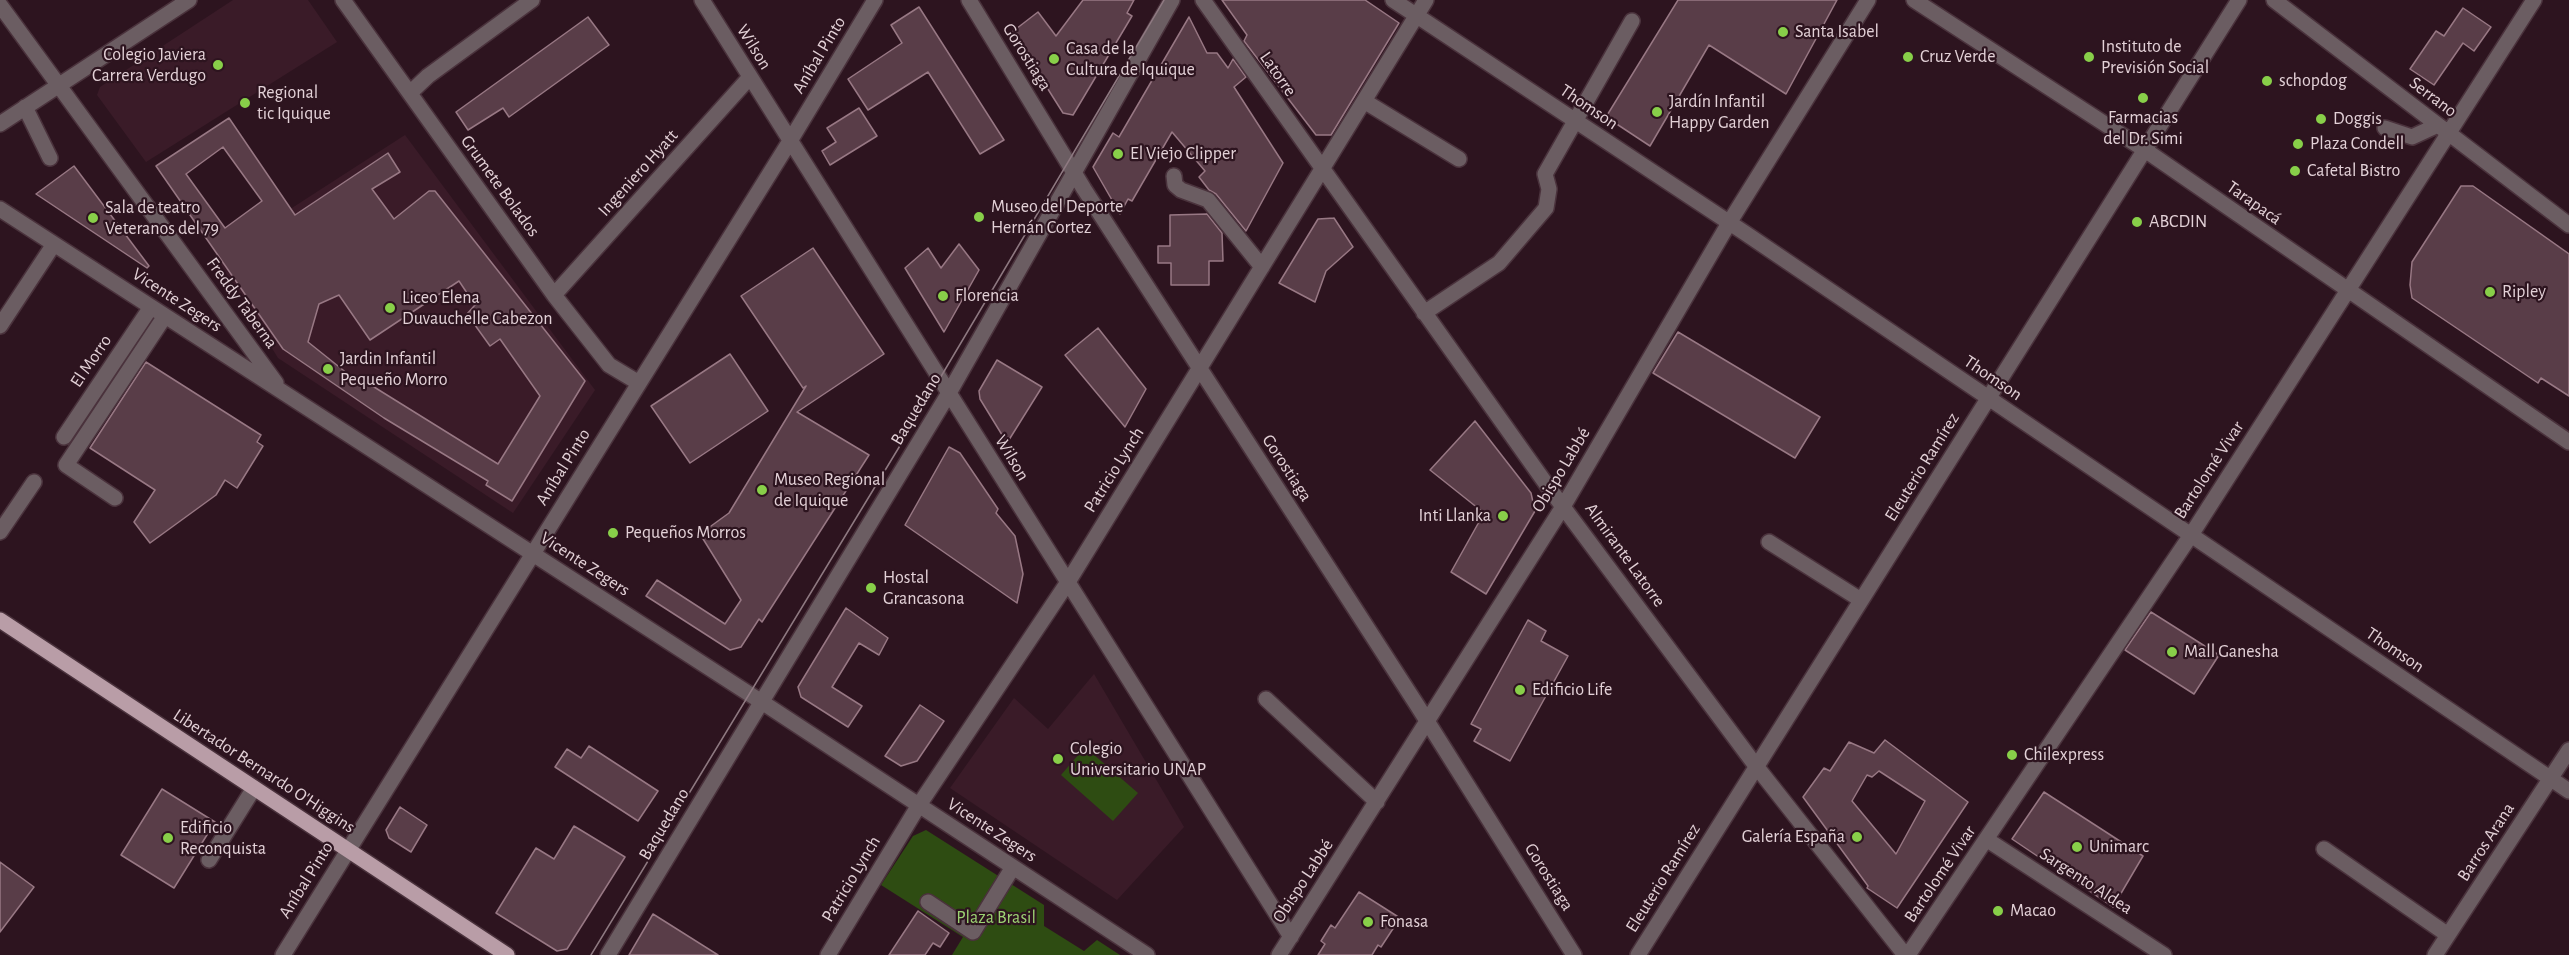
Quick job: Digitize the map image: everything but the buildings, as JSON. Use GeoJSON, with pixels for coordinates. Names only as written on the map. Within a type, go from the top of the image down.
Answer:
{"type":"FeatureCollection","features":[{"type":"Feature","properties":{"kind":"main road","name":"Libertador Bernardo O'Higgins"},"geometry":{"type":"LineString","coordinates":[[0,620],[507,955]]}},
{"type":"Feature","properties":{"kind":"street"},"geometry":{"type":"LineString","coordinates":[[0,124],[189,0]]}},
{"type":"Feature","properties":{"kind":"street","name":"Grumete Bolados"},"geometry":{"type":"LineString","coordinates":[[343,0],[554,295],[609,364],[639,383]]}},
{"type":"Feature","properties":{"kind":"street"},"geometry":{"type":"LineString","coordinates":[[410,93],[428,76],[532,0]]}},
{"type":"Feature","properties":{"kind":"street","name":"Wilson"},"geometry":{"type":"LineString","coordinates":[[702,0],[1291,937]]}},
{"type":"Feature","properties":{"kind":"street","name":"Aníbal Pinto"},"geometry":{"type":"LineString","coordinates":[[283,955],[790,141],[875,0]]}},
{"type":"Feature","properties":{"kind":"street","name":"Gorostiaga"},"geometry":{"type":"LineString","coordinates":[[969,0],[1074,172],[1575,955]]}},
{"type":"Feature","properties":{"kind":"street","name":"Baquedano"},"geometry":{"type":"LineString","coordinates":[[608,955],[760,701],[949,393],[1172,0]]}},
{"type":"Feature","properties":{"kind":"street","name":"Latorre"},"geometry":{"type":"LineString","coordinates":[[1203,0],[1322,171]]}},
{"type":"Feature","properties":{"kind":"street","name":"Thomson"},"geometry":{"type":"LineString","coordinates":[[1393,0],[1730,223],[2569,791]]}},
{"type":"Feature","properties":{"kind":"street","name":"Patricio Lynch"},"geometry":{"type":"LineString","coordinates":[[828,955],[919,805],[1068,582],[1426,0]]}},
{"type":"Feature","properties":{"kind":"street","name":"Obispo Labbé"},"geometry":{"type":"LineString","coordinates":[[1280,955],[1564,505],[1730,223],[1868,0]]}},
{"type":"Feature","properties":{"kind":"street","name":"Tarapacá"},"geometry":{"type":"LineString","coordinates":[[1914,0],[2145,150],[2569,442]]}},
{"type":"Feature","properties":{"kind":"street","name":"Eleuterio Ramírez"},"geometry":{"type":"LineString","coordinates":[[1638,955],[2239,0]]}},
{"type":"Feature","properties":{"kind":"street","name":"Serrano"},"geometry":{"type":"LineString","coordinates":[[2274,0],[2569,225]]}},
{"type":"Feature","properties":{"kind":"street","name":"Bartolomé Vivar"},"geometry":{"type":"LineString","coordinates":[[1906,955],[2191,535],[2347,291],[2444,129],[2534,0]]}},
{"type":"Feature","properties":{"kind":"street","name":"Freddy Taberna"},"geometry":{"type":"LineString","coordinates":[[0,5],[282,392]]}},
{"type":"Feature","properties":{"kind":"street"},"geometry":{"type":"LineString","coordinates":[[1424,313],[1499,263],[1546,208],[1548,189],[1545,174],[1632,21]]}},
{"type":"Feature","properties":{"kind":"street","name":"Ingeniero Hyatt"},"geometry":{"type":"LineString","coordinates":[[554,295],[750,77]]}},
{"type":"Feature","properties":{"kind":"street"},"geometry":{"type":"LineString","coordinates":[[1364,101],[1459,159]]}},
{"type":"Feature","properties":{"kind":"street"},"geometry":{"type":"LineString","coordinates":[[25,107],[50,158]]}},
{"type":"Feature","properties":{"kind":"street"},"geometry":{"type":"LineString","coordinates":[[2385,128],[2412,138],[2444,129]]}},
{"type":"Feature","properties":{"kind":"street","name":"Almirante Latorre"},"geometry":{"type":"LineString","coordinates":[[1322,171],[1756,766],[1906,955]]}},
{"type":"Feature","properties":{"kind":"street"},"geometry":{"type":"LineString","coordinates":[[1174,176],[1175,185],[1180,190],[1208,200],[1262,267]]}},
{"type":"Feature","properties":{"kind":"street","name":"Vicente Zegers"},"geometry":{"type":"LineString","coordinates":[[0,209],[760,701],[1147,955]]}},
{"type":"Feature","properties":{"kind":"street"},"geometry":{"type":"LineString","coordinates":[[0,326],[54,244]]}},
{"type":"Feature","properties":{"kind":"street","name":"El Morro"},"geometry":{"type":"LineString","coordinates":[[64,437],[151,307]]}},
{"type":"Feature","properties":{"kind":"street"},"geometry":{"type":"LineString","coordinates":[[115,498],[66,465],[165,316]]}},
{"type":"Feature","properties":{"kind":"street"},"geometry":{"type":"LineString","coordinates":[[0,532],[34,482]]}},
{"type":"Feature","properties":{"kind":"street"},"geometry":{"type":"LineString","coordinates":[[1769,542],[1861,600]]}},
{"type":"Feature","properties":{"kind":"street"},"geometry":{"type":"LineString","coordinates":[[1266,699],[1377,802]]}},
{"type":"Feature","properties":{"kind":"street","name":"Barros Arana"},"geometry":{"type":"LineString","coordinates":[[2435,955],[2569,750]]}},
{"type":"Feature","properties":{"kind":"street"},"geometry":{"type":"LineString","coordinates":[[209,860],[254,788]]}},
{"type":"Feature","properties":{"kind":"street","name":"Sargento Aldea"},"geometry":{"type":"LineString","coordinates":[[1986,839],[2164,955]]}},
{"type":"Feature","properties":{"kind":"street"},"geometry":{"type":"LineString","coordinates":[[2324,849],[2448,935]]}},
{"type":"Feature","properties":{"kind":"street"},"geometry":{"type":"LineString","coordinates":[[928,902],[973,932],[1013,867]]}},
{"type":"Feature","properties":{"kind":"shaded area","name":"Colegio Javiera Carrera Verdugo"},"geometry":{"type":"Polygon","coordinates":[[[233,0],[308,0],[337,42],[146,162],[97,95],[100,87],[233,0]]]}},
{"type":"Feature","properties":{"kind":"shaded area","name":"Liceo Elena Duvauchelle Cabezon"},"geometry":{"type":"Polygon","coordinates":[[[405,135],[595,390],[513,513],[278,358],[216,257],[405,135]]]}},
{"type":"Feature","properties":{"kind":"shaded area","name":"Colegio Universitario UNAP"},"geometry":{"type":"Polygon","coordinates":[[[1094,674],[1184,827],[1117,900],[950,788],[1014,698],[1048,729],[1094,674]]]}},
{"type":"Feature","properties":{"kind":"green space"},"geometry":{"type":"Polygon","coordinates":[[[1085,747],[1138,793],[1113,821],[1061,775],[1085,747]]]}},
{"type":"Feature","properties":{"kind":"green space","name":"Plaza Brasil"},"geometry":{"type":"Polygon","coordinates":[[[926,830],[1044,905],[1044,926],[1084,951],[1097,940],[1120,955],[952,955],[963,937],[881,885],[913,836],[926,830]]]}},
{"type":"Feature","properties":{"kind":"tram line"},"geometry":{"type":"LineString","coordinates":[[591,955],[901,444],[1164,0]]}},
{"type":"Feature","properties":{"kind":"place","name":"Santa Isabel"},"geometry":{"type":"Point","coordinates":[1783,32]}},
{"type":"Feature","properties":{"kind":"place","name":"Cruz Verde"},"geometry":{"type":"Point","coordinates":[1908,57]}},
{"type":"Feature","properties":{"kind":"place","name":"Instituto de Previsión Social"},"geometry":{"type":"Point","coordinates":[2089,57]}},
{"type":"Feature","properties":{"kind":"place","name":"Casa de la Cultura de Iquique"},"geometry":{"type":"Point","coordinates":[1054,59]}},
{"type":"Feature","properties":{"kind":"place","name":"Colegio Javiera Carrera Verdugo"},"geometry":{"type":"Point","coordinates":[218,65]}},
{"type":"Feature","properties":{"kind":"place","name":"schopdog"},"geometry":{"type":"Point","coordinates":[2267,81]}},
{"type":"Feature","properties":{"kind":"place","name":"Farmacias del Dr. Simi"},"geometry":{"type":"Point","coordinates":[2143,98]}},
{"type":"Feature","properties":{"kind":"place","name":"Regional tic Iquique"},"geometry":{"type":"Point","coordinates":[245,103]}},
{"type":"Feature","properties":{"kind":"place","name":"Jardín Infantil Happy Garden"},"geometry":{"type":"Point","coordinates":[1657,112]}},
{"type":"Feature","properties":{"kind":"place","name":"Doggis"},"geometry":{"type":"Point","coordinates":[2321,119]}},
{"type":"Feature","properties":{"kind":"place","name":"Plaza Condell"},"geometry":{"type":"Point","coordinates":[2298,144]}},
{"type":"Feature","properties":{"kind":"place","name":"El Viejo Clipper"},"geometry":{"type":"Point","coordinates":[1118,154]}},
{"type":"Feature","properties":{"kind":"place","name":"Cafetal Bistro"},"geometry":{"type":"Point","coordinates":[2295,171]}},
{"type":"Feature","properties":{"kind":"place","name":"Museo del Deporte Hernán Cortez"},"geometry":{"type":"Point","coordinates":[979,217]}},
{"type":"Feature","properties":{"kind":"place","name":"Sala de teatro Veteranos del 79"},"geometry":{"type":"Point","coordinates":[93,218]}},
{"type":"Feature","properties":{"kind":"place","name":"ABCDIN"},"geometry":{"type":"Point","coordinates":[2137,222]}},
{"type":"Feature","properties":{"kind":"place","name":"Ripley"},"geometry":{"type":"Point","coordinates":[2490,292]}},
{"type":"Feature","properties":{"kind":"place","name":"Florencia"},"geometry":{"type":"Point","coordinates":[943,296]}},
{"type":"Feature","properties":{"kind":"place","name":"Liceo Elena Duvauchelle Cabezon"},"geometry":{"type":"Point","coordinates":[390,308]}},
{"type":"Feature","properties":{"kind":"place","name":"Jardin Infantil Pequeño Morro"},"geometry":{"type":"Point","coordinates":[328,369]}},
{"type":"Feature","properties":{"kind":"place","name":"Museo Regional de Iquique"},"geometry":{"type":"Point","coordinates":[762,490]}},
{"type":"Feature","properties":{"kind":"place","name":"Inti Llanka"},"geometry":{"type":"Point","coordinates":[1503,516]}},
{"type":"Feature","properties":{"kind":"place","name":"Pequeños Morros"},"geometry":{"type":"Point","coordinates":[613,533]}},
{"type":"Feature","properties":{"kind":"place","name":"Hostal Grancasona"},"geometry":{"type":"Point","coordinates":[871,588]}},
{"type":"Feature","properties":{"kind":"place","name":"Mall Ganesha"},"geometry":{"type":"Point","coordinates":[2172,652]}},
{"type":"Feature","properties":{"kind":"place","name":"Edificio Life"},"geometry":{"type":"Point","coordinates":[1520,690]}},
{"type":"Feature","properties":{"kind":"place","name":"Chilexpress"},"geometry":{"type":"Point","coordinates":[2012,755]}},
{"type":"Feature","properties":{"kind":"place","name":"Colegio Universitario UNAP"},"geometry":{"type":"Point","coordinates":[1058,759]}},
{"type":"Feature","properties":{"kind":"place","name":"Galería España"},"geometry":{"type":"Point","coordinates":[1857,837]}},
{"type":"Feature","properties":{"kind":"place","name":"Edificio Reconquista"},"geometry":{"type":"Point","coordinates":[168,838]}},
{"type":"Feature","properties":{"kind":"place","name":"Unimarc"},"geometry":{"type":"Point","coordinates":[2077,847]}},
{"type":"Feature","properties":{"kind":"place","name":"Macao"},"geometry":{"type":"Point","coordinates":[1998,911]}},
{"type":"Feature","properties":{"kind":"place","name":"Fonasa"},"geometry":{"type":"Point","coordinates":[1368,922]}}]}
